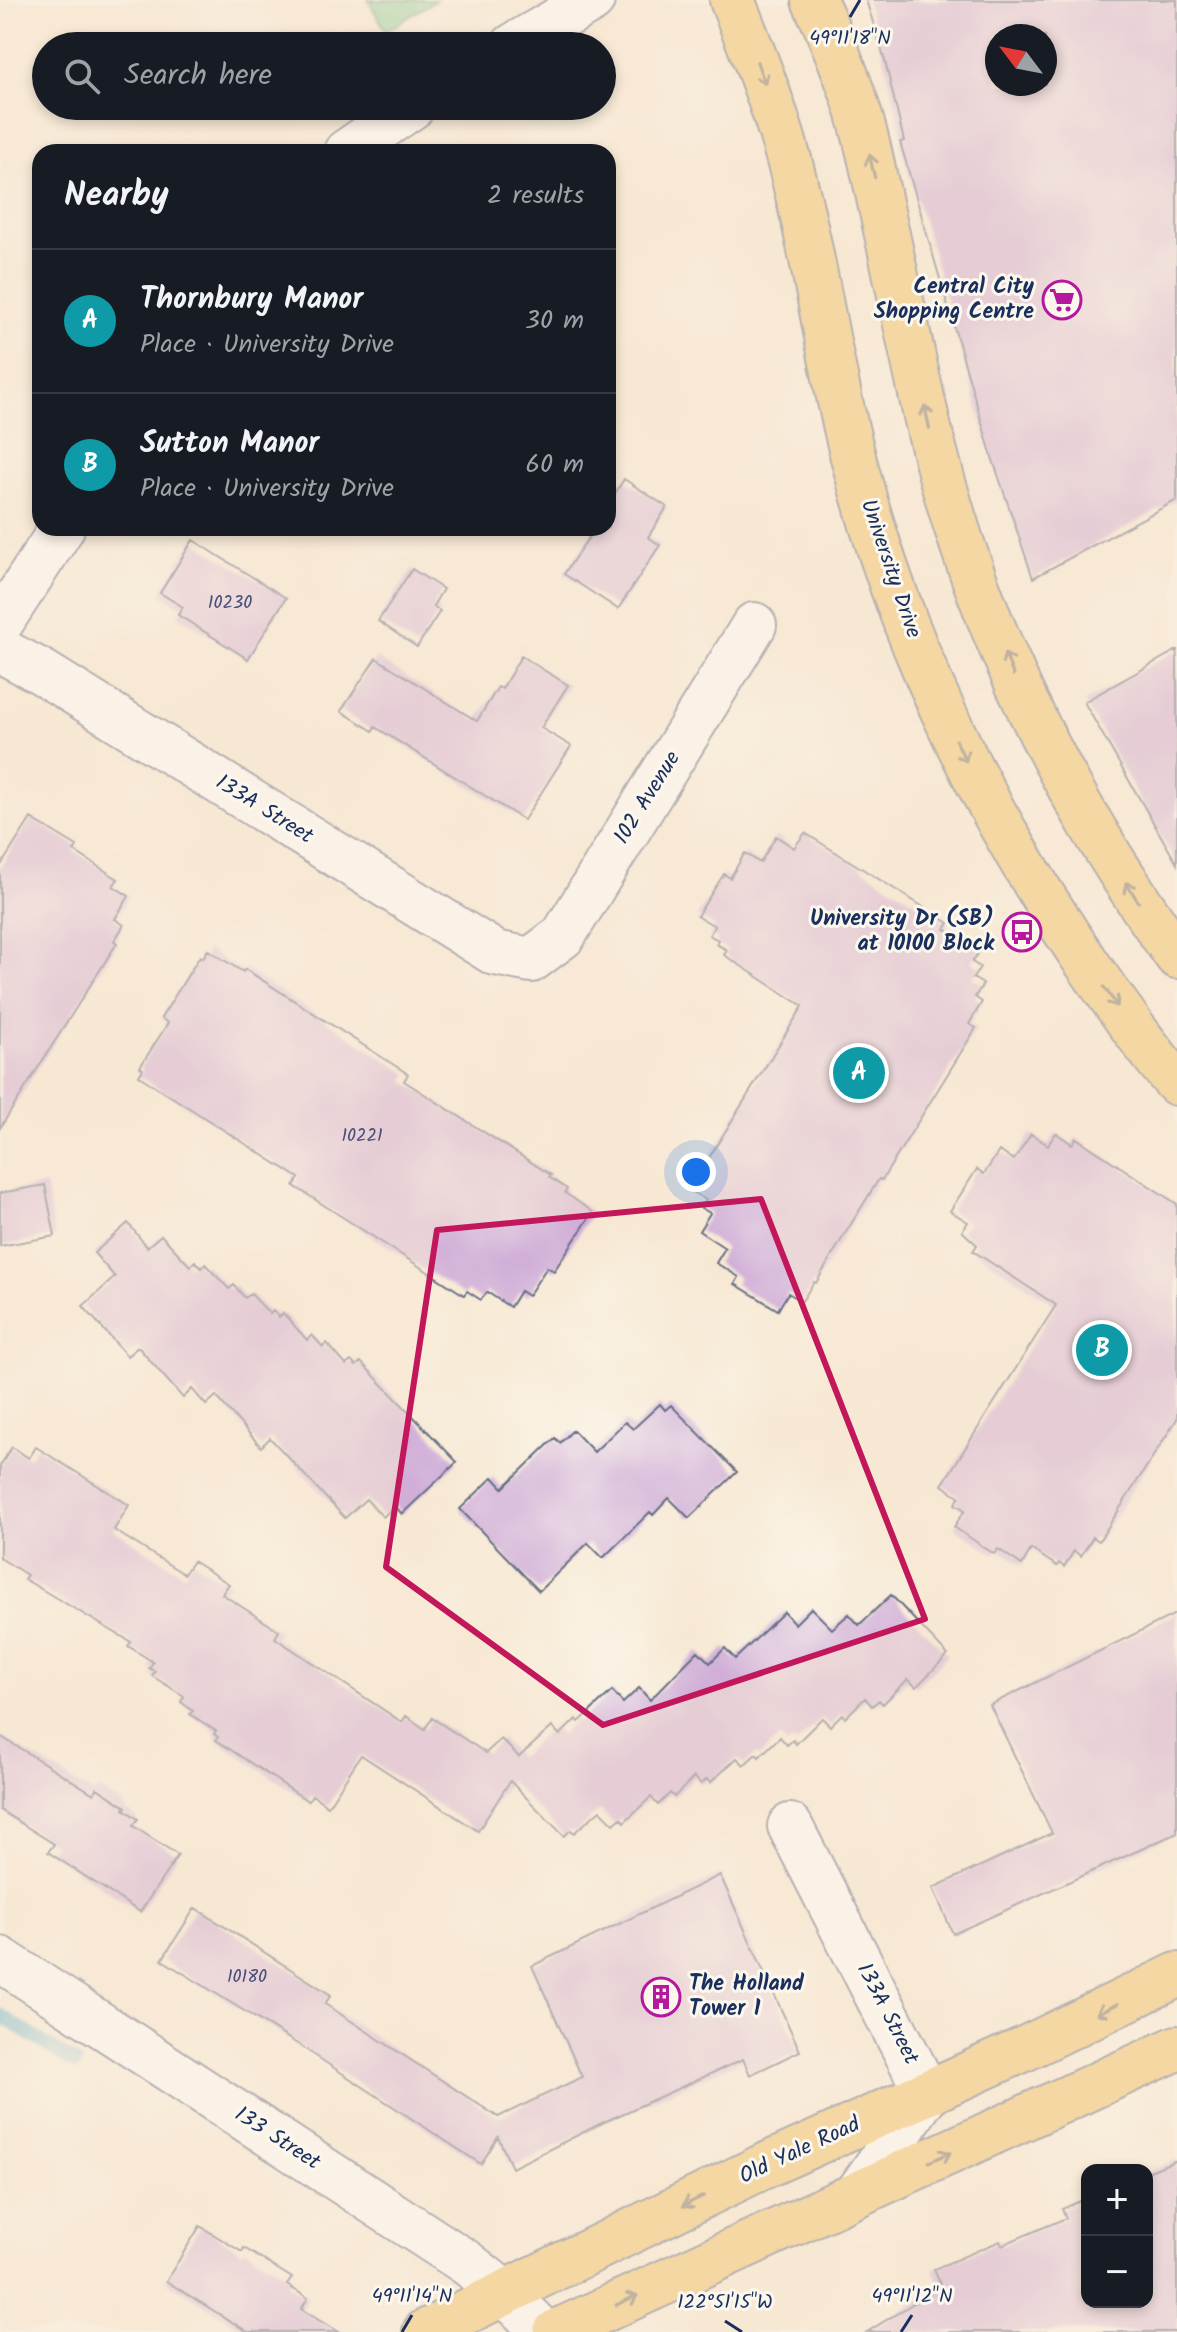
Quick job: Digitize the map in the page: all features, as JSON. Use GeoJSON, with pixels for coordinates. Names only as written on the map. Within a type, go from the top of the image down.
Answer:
{"type":"FeatureCollection","features":[{"type":"Feature","properties":{"kind":"main road","name":"University Drive"},"geometry":{"type":"LineString","coordinates":[[732,0],[780,126],[796,183],[846,425],[875,537],[950,728],[988,802],[1074,945],[1155,1058],[1177,1083]]}},
{"type":"Feature","properties":{"kind":"main road"},"geometry":{"type":"LineString","coordinates":[[814,0],[854,98],[930,433],[950,509],[979,590],[1022,697],[1057,767],[1138,901],[1177,956]]}},
{"type":"Feature","properties":{"kind":"main road","name":"Old Yale Road"},"geometry":{"type":"LineString","coordinates":[[425,2332],[762,2167],[1022,2050],[1177,1975]]}},
{"type":"Feature","properties":{"kind":"main road"},"geometry":{"type":"LineString","coordinates":[[556,2332],[1177,2048]]}},
{"type":"Feature","properties":{"kind":"street"},"geometry":{"type":"LineString","coordinates":[[537,32],[592,0]]}},
{"type":"Feature","properties":{"kind":"street"},"geometry":{"type":"LineString","coordinates":[[358,144],[393,120]]}},
{"type":"Feature","properties":{"kind":"street"},"geometry":{"type":"LineString","coordinates":[[0,624],[57,536]]}},
{"type":"Feature","properties":{"kind":"street","name":"102 Avenue"},"geometry":{"type":"LineString","coordinates":[[531,960],[563,936],[754,625]]}},
{"type":"Feature","properties":{"kind":"street","name":"133A Street"},"geometry":{"type":"LineString","coordinates":[[0,650],[42,672],[495,953],[531,960]]}},
{"type":"Feature","properties":{"kind":"street","name":"133A Street"},"geometry":{"type":"LineString","coordinates":[[790,1826],[927,2093]]}},
{"type":"Feature","properties":{"kind":"street","name":"133 Street"},"geometry":{"type":"LineString","coordinates":[[0,1959],[467,2263],[505,2293],[544,2332]]}},
{"type":"Feature","properties":{"kind":"street"},"geometry":{"type":"LineString","coordinates":[[857,2194],[927,2093]]}},
{"type":"Feature","properties":{"kind":"highlighted area"},"geometry":{"type":"Polygon","coordinates":[[[761,1199],[925,1619],[603,1725],[386,1567],[437,1230],[761,1199]]]}},
{"type":"Feature","properties":{"kind":"green space"},"geometry":{"type":"Polygon","coordinates":[[[368,0],[436,0],[386,31],[368,0]]]}},
{"type":"Feature","properties":{"kind":"building","name":"Central City Shopping Centre"},"geometry":{"type":"Polygon","coordinates":[[[866,0],[1177,0],[1177,500],[1033,578],[992,457],[900,142],[904,141],[885,61],[866,0]]]}},
{"type":"Feature","properties":{"kind":"building"},"geometry":{"type":"Polygon","coordinates":[[[624,479],[667,507],[648,537],[660,545],[618,609],[564,574],[590,536],[616,536],[616,492],[624,479]]]}},
{"type":"Feature","properties":{"kind":"building"},"geometry":{"type":"Polygon","coordinates":[[[193,540],[286,598],[248,659],[178,615],[183,607],[160,593],[193,540]]]}},
{"type":"Feature","properties":{"kind":"building"},"geometry":{"type":"Polygon","coordinates":[[[412,569],[443,589],[433,606],[440,611],[417,647],[378,621],[412,569]]]}},
{"type":"Feature","properties":{"kind":"building"},"geometry":{"type":"Polygon","coordinates":[[[1177,650],[1177,864],[1084,702],[1177,650]]]}},
{"type":"Feature","properties":{"kind":"building"},"geometry":{"type":"Polygon","coordinates":[[[521,656],[568,685],[541,728],[571,746],[524,820],[375,727],[373,731],[341,711],[376,658],[477,721],[498,687],[502,689],[521,656]]]}},
{"type":"Feature","properties":{"kind":"building"},"geometry":{"type":"Polygon","coordinates":[[[31,818],[77,846],[74,851],[118,879],[113,886],[129,896],[115,919],[124,925],[114,941],[117,943],[0,1128],[0,867],[31,818]]]}},
{"type":"Feature","properties":{"kind":"building"},"geometry":{"type":"Polygon","coordinates":[[[805,833],[949,923],[945,929],[980,950],[972,962],[980,967],[973,978],[983,984],[975,997],[982,1002],[969,1024],[976,1028],[816,1283],[802,1301],[788,1293],[778,1310],[735,1284],[739,1277],[716,1263],[725,1248],[699,1231],[710,1213],[701,1208],[706,1200],[689,1190],[803,1006],[724,955],[727,950],[716,944],[718,940],[709,935],[715,926],[697,916],[724,874],[730,878],[745,853],[760,863],[776,836],[794,848],[805,833]]]}},
{"type":"Feature","properties":{"kind":"building"},"geometry":{"type":"Polygon","coordinates":[[[208,950],[243,972],[245,969],[408,1074],[404,1081],[551,1175],[549,1177],[567,1189],[565,1193],[593,1212],[554,1271],[547,1267],[528,1296],[520,1291],[510,1307],[487,1292],[481,1300],[467,1291],[464,1295],[294,1186],[299,1178],[139,1076],[143,1069],[140,1067],[168,1023],[161,1018],[200,956],[203,958],[208,950]]]}},
{"type":"Feature","properties":{"kind":"building"},"geometry":{"type":"Polygon","coordinates":[[[1056,1133],[1072,1144],[1076,1138],[1177,1204],[1177,1419],[1099,1541],[1093,1537],[1081,1556],[1074,1551],[1064,1567],[1059,1563],[1057,1566],[1031,1549],[1022,1565],[998,1549],[994,1554],[954,1527],[965,1510],[955,1504],[960,1497],[942,1485],[1056,1305],[973,1251],[977,1245],[962,1231],[968,1222],[950,1211],[977,1169],[984,1174],[999,1151],[1014,1160],[1031,1134],[1048,1145],[1056,1133]]]}},
{"type":"Feature","properties":{"kind":"building"},"geometry":{"type":"Polygon","coordinates":[[[45,1185],[55,1236],[0,1246],[0,1193],[45,1185]]]}},
{"type":"Feature","properties":{"kind":"building"},"geometry":{"type":"Polygon","coordinates":[[[128,1223],[147,1247],[161,1235],[190,1266],[195,1261],[201,1268],[205,1264],[229,1289],[234,1285],[245,1298],[251,1294],[270,1314],[273,1311],[279,1317],[283,1313],[307,1340],[312,1335],[323,1347],[327,1343],[346,1365],[351,1361],[356,1366],[361,1362],[457,1462],[402,1514],[395,1506],[383,1517],[366,1499],[345,1518],[270,1438],[261,1447],[216,1396],[206,1405],[192,1389],[183,1398],[138,1347],[127,1356],[83,1306],[115,1277],[94,1253],[128,1223]]]}},
{"type":"Feature","properties":{"kind":"building"},"geometry":{"type":"Polygon","coordinates":[[[660,1404],[665,1410],[671,1405],[737,1472],[689,1518],[669,1498],[653,1515],[650,1512],[603,1558],[588,1543],[539,1591],[460,1509],[493,1477],[503,1488],[555,1438],[560,1443],[573,1430],[594,1452],[625,1422],[633,1429],[660,1404]]]}},
{"type":"Feature","properties":{"kind":"building"},"geometry":{"type":"Polygon","coordinates":[[[12,1447],[29,1458],[36,1447],[129,1505],[114,1530],[184,1574],[193,1561],[229,1584],[222,1594],[279,1631],[275,1638],[402,1722],[406,1716],[425,1729],[432,1718],[486,1753],[501,1739],[519,1757],[552,1727],[560,1735],[576,1719],[579,1722],[612,1691],[623,1703],[639,1688],[650,1700],[698,1651],[710,1663],[725,1648],[735,1659],[784,1612],[795,1624],[811,1608],[832,1629],[849,1614],[859,1625],[891,1595],[948,1655],[916,1687],[908,1679],[883,1704],[879,1700],[872,1706],[865,1698],[845,1718],[842,1714],[830,1726],[822,1718],[796,1744],[793,1740],[787,1745],[780,1737],[759,1757],[756,1754],[744,1765],[737,1758],[710,1783],[707,1779],[701,1784],[694,1777],[674,1797],[670,1793],[658,1805],[651,1797],[624,1822],[621,1818],[614,1824],[600,1810],[574,1833],[571,1830],[564,1836],[510,1781],[478,1831],[361,1755],[328,1806],[312,1795],[308,1801],[216,1740],[216,1731],[190,1714],[193,1711],[181,1702],[184,1696],[152,1676],[155,1671],[149,1668],[153,1662],[128,1646],[131,1642],[24,1579],[27,1575],[0,1558],[0,1466],[12,1447]]]}},
{"type":"Feature","properties":{"kind":"building"},"geometry":{"type":"Polygon","coordinates":[[[1177,1613],[1177,1833],[953,1934],[933,1888],[1052,1833],[990,1705],[1177,1613]]]}},
{"type":"Feature","properties":{"kind":"building"},"geometry":{"type":"Polygon","coordinates":[[[0,1736],[94,1794],[97,1788],[126,1807],[124,1809],[138,1819],[133,1826],[178,1855],[140,1912],[48,1852],[54,1844],[0,1810],[0,1736]]]}},
{"type":"Feature","properties":{"kind":"building","name":"The Holland Tower 1"},"geometry":{"type":"Polygon","coordinates":[[[720,1875],[800,2051],[750,2075],[743,2059],[512,2168],[498,2137],[481,2164],[162,1960],[195,1908],[331,1995],[325,2004],[498,2117],[582,2077],[532,1966],[720,1875]]]}},
{"type":"Feature","properties":{"kind":"building"},"geometry":{"type":"Polygon","coordinates":[[[1177,2160],[1177,2332],[867,2332],[941,2286],[934,2269],[1066,2218],[1062,2209],[1081,2201],[1081,2308],[1153,2308],[1153,2170],[1177,2160]]]}},
{"type":"Feature","properties":{"kind":"building"},"geometry":{"type":"Polygon","coordinates":[[[200,2226],[242,2252],[244,2248],[292,2278],[287,2285],[308,2298],[301,2309],[338,2332],[248,2332],[166,2281],[200,2226]]]}},
{"type":"Feature","properties":{"kind":"waterway"},"geometry":{"type":"LineString","coordinates":[[0,2015],[75,2063]]}},
{"type":"Feature","properties":{"kind":"place","name":"Central City Shopping Centre"},"geometry":{"type":"Point","coordinates":[1062,300]}},
{"type":"Feature","properties":{"kind":"place","name":"University Dr (SB) at 10100 Block"},"geometry":{"type":"Point","coordinates":[1022,932]}},
{"type":"Feature","properties":{"kind":"place","name":"Thornbury Manor"},"geometry":{"type":"Point","coordinates":[859,1073]}},
{"type":"Feature","properties":{"kind":"place","name":"Sutton Manor"},"geometry":{"type":"Point","coordinates":[1102,1350]}},
{"type":"Feature","properties":{"kind":"place","name":"The Holland Tower 1"},"geometry":{"type":"Point","coordinates":[661,1997]}}]}
